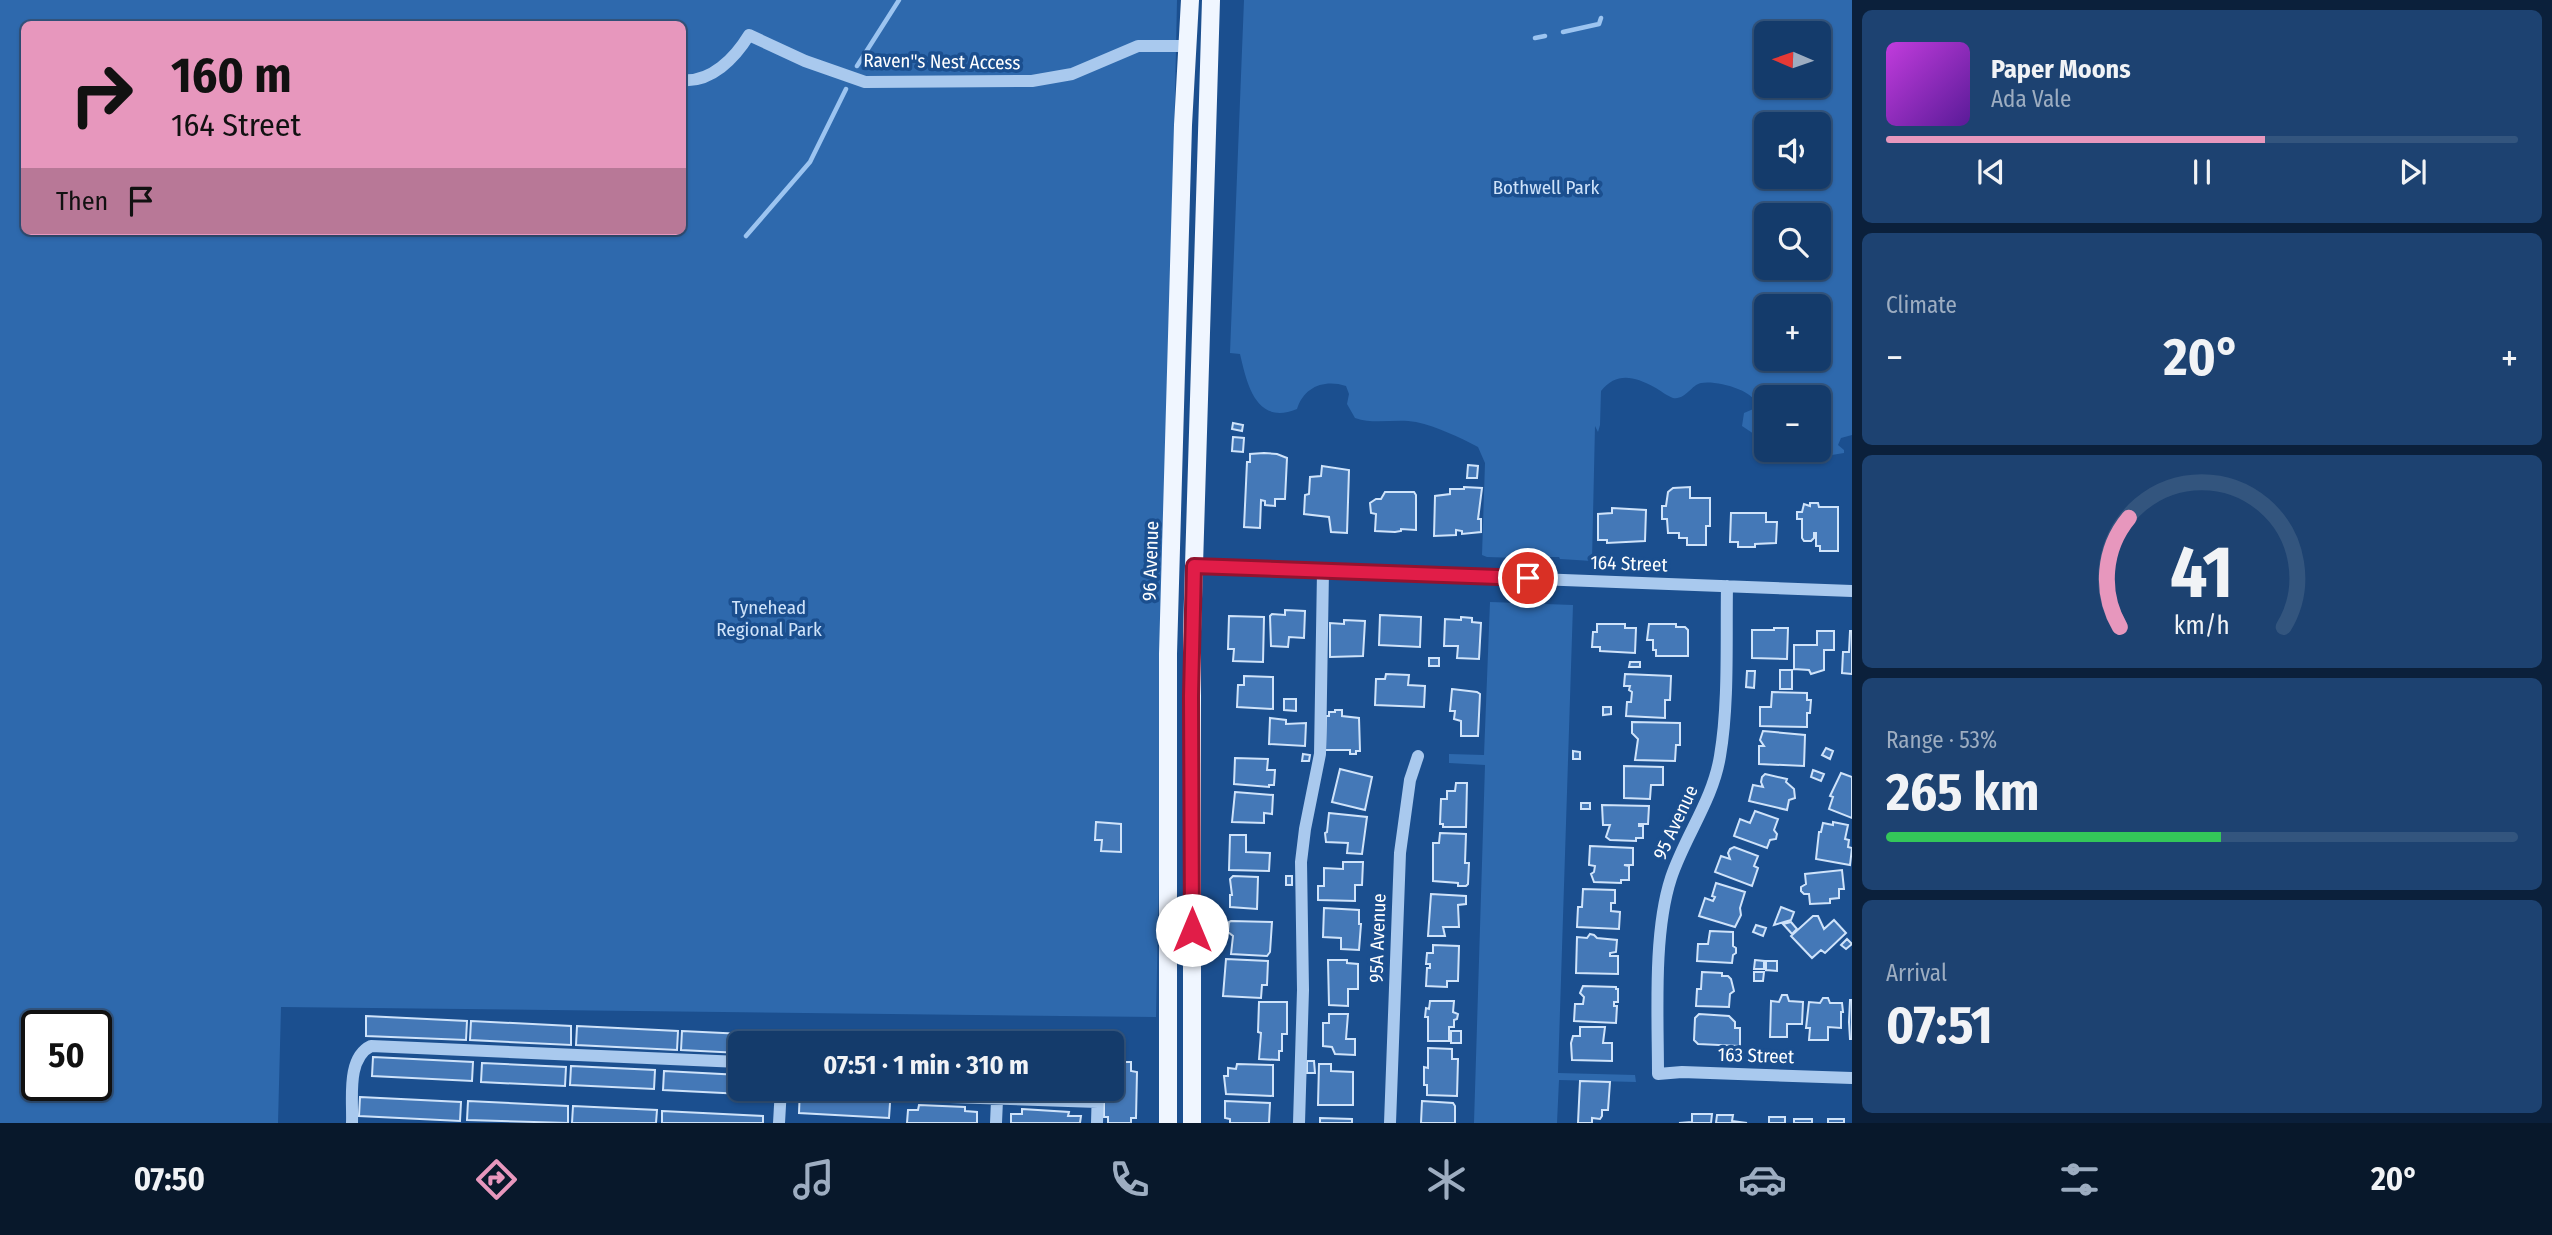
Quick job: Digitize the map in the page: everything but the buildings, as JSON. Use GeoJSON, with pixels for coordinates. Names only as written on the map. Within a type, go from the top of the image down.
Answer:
{"type":"FeatureCollection","features":[{"type":"Feature","properties":{"kind":"main road","name":"96 Avenue"},"geometry":{"type":"LineString","coordinates":[[1168,1123],[1168,654],[1190,0]]}},
{"type":"Feature","properties":{"kind":"main road"},"geometry":{"type":"LineString","coordinates":[[1192,1123],[1191,696],[1211,0]]}},
{"type":"Feature","properties":{"kind":"main road"},"geometry":{"type":"LineString","coordinates":[[1172,531],[1194,566]]}},
{"type":"Feature","properties":{"kind":"street","name":"Raven\"s Nest Access"},"geometry":{"type":"LineString","coordinates":[[686,80],[692,81],[720,69],[740,50],[749,35],[805,61],[865,82],[1032,81],[1072,74],[1138,46],[1187,46]]}},
{"type":"Feature","properties":{"kind":"street","name":"164 Street"},"geometry":{"type":"LineString","coordinates":[[1194,566],[1852,591]]}},
{"type":"Feature","properties":{"kind":"street"},"geometry":{"type":"LineString","coordinates":[[1298,1123],[1303,990],[1301,862],[1320,754],[1323,571]]}},
{"type":"Feature","properties":{"kind":"street","name":"95 Avenue"},"geometry":{"type":"LineString","coordinates":[[1658,1074],[1662,918],[1672,876],[1713,786],[1720,756],[1724,722],[1727,586]]}},
{"type":"Feature","properties":{"kind":"street","name":"95A Avenue"},"geometry":{"type":"LineString","coordinates":[[1390,1123],[1400,853],[1410,780],[1418,756]]}},
{"type":"Feature","properties":{"kind":"street"},"geometry":{"type":"LineString","coordinates":[[352,1123],[356,1060],[371,1046],[728,1061]]}},
{"type":"Feature","properties":{"kind":"street","name":"163 Street"},"geometry":{"type":"LineString","coordinates":[[1658,1074],[1682,1072],[1852,1078]]}},
{"type":"Feature","properties":{"kind":"street"},"geometry":{"type":"LineString","coordinates":[[779,1123],[780,1101]]}},
{"type":"Feature","properties":{"kind":"street"},"geometry":{"type":"LineString","coordinates":[[996,1123],[997,1101]]}},
{"type":"Feature","properties":{"kind":"street"},"geometry":{"type":"LineString","coordinates":[[1097,1123],[1098,1101]]}},
{"type":"Feature","properties":{"kind":"green space","name":"Tynehead Regional Park"},"geometry":{"type":"Polygon","coordinates":[[[0,0],[1177,0],[1156,1017],[281,1007],[278,1123],[0,1123],[0,0]]]}},
{"type":"Feature","properties":{"kind":"green space","name":"Bothwell Park"},"geometry":{"type":"Polygon","coordinates":[[[1244,0],[1852,0],[1852,435],[1841,438],[1838,445],[1844,453],[1831,455],[1831,385],[1754,385],[1754,399],[1743,391],[1708,382],[1694,386],[1681,397],[1673,398],[1639,380],[1619,378],[1601,391],[1598,432],[1595,426],[1592,561],[1559,557],[1487,557],[1482,555],[1485,463],[1478,447],[1416,422],[1355,418],[1347,404],[1349,394],[1346,386],[1338,384],[1323,384],[1310,390],[1297,409],[1283,413],[1272,412],[1263,407],[1250,389],[1240,354],[1230,353],[1244,0]]]}},
{"type":"Feature","properties":{"kind":"green space","name":"Bothwell Park"},"geometry":{"type":"Polygon","coordinates":[[[1754,409],[1754,434],[1742,426],[1744,413],[1754,409]]]}},
{"type":"Feature","properties":{"kind":"green space"},"geometry":{"type":"Polygon","coordinates":[[[1490,602],[1573,605],[1558,1073],[1635,1075],[1636,1082],[1559,1080],[1557,1123],[1474,1123],[1485,765],[1449,763],[1449,754],[1484,755],[1490,602]]]}},
{"type":"Feature","properties":{"kind":"waterway"},"geometry":{"type":"LineString","coordinates":[[857,66],[899,0]]}},
{"type":"Feature","properties":{"kind":"waterway"},"geometry":{"type":"LineString","coordinates":[[1563,32],[1599,24],[1601,18]]}},
{"type":"Feature","properties":{"kind":"waterway"},"geometry":{"type":"LineString","coordinates":[[1535,38],[1545,36]]}},
{"type":"Feature","properties":{"kind":"waterway"},"geometry":{"type":"LineString","coordinates":[[746,236],[810,162],[846,89]]}},
{"type":"Feature","properties":{"kind":"route"},"geometry":{"type":"LineString","coordinates":[[1192,930],[1191,696],[1194,566],[1528,578]]}}]}
